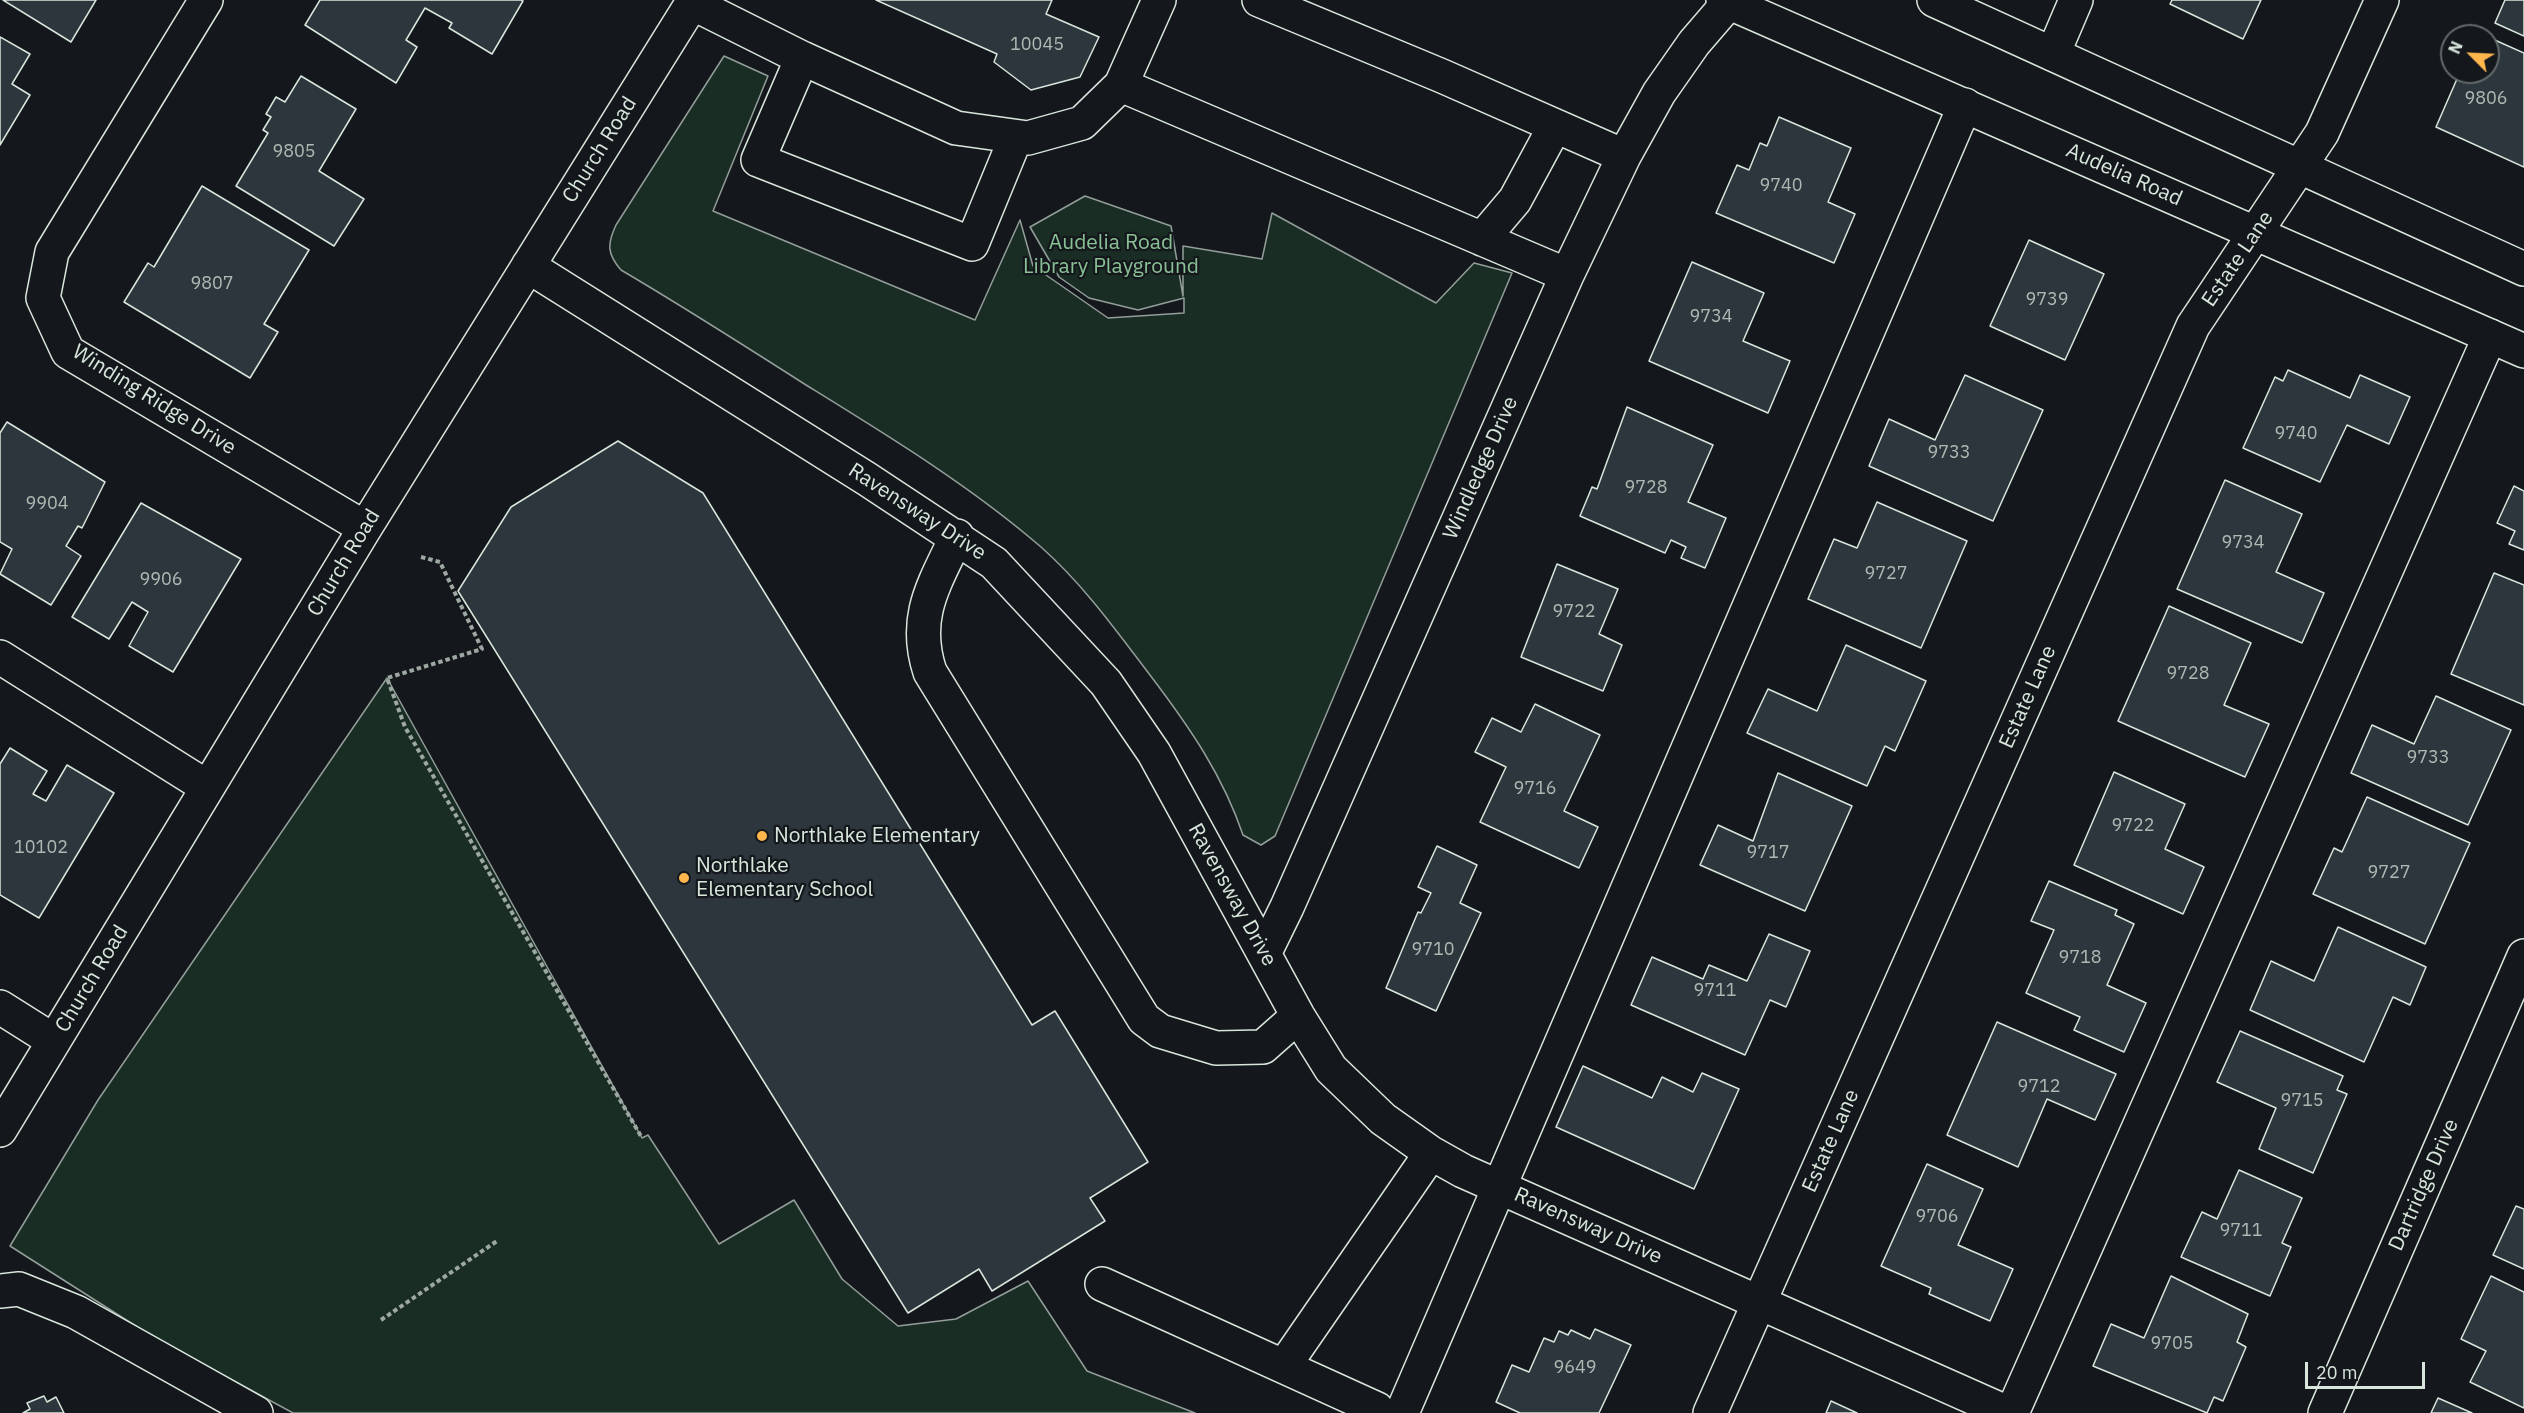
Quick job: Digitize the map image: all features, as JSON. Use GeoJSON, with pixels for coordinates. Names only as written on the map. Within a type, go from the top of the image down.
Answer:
{"type":"FeatureCollection","features":[{"type":"Feature","properties":{"kind":"street","name":"Winding Ridge Drive"},"geometry":{"type":"LineString","coordinates":[[206,0],[52,252],[43,298],[68,352],[365,528]]}},
{"type":"Feature","properties":{"kind":"street"},"geometry":{"type":"LineString","coordinates":[[693,1],[802,58],[956,128],[1028,138],[1082,123],[1121,85],[1159,0]]}},
{"type":"Feature","properties":{"kind":"street"},"geometry":{"type":"LineString","coordinates":[[1259,0],[1624,156]]}},
{"type":"Feature","properties":{"kind":"street"},"geometry":{"type":"LineString","coordinates":[[1934,0],[2524,269]]}},
{"type":"Feature","properties":{"kind":"street"},"geometry":{"type":"LineString","coordinates":[[2053,54],[2076,0]]}},
{"type":"Feature","properties":{"kind":"street","name":"Estate Lane"},"geometry":{"type":"LineString","coordinates":[[1710,1413],[2193,326],[2322,133],[2382,0]]}},
{"type":"Feature","properties":{"kind":"street","name":"Church Road"},"geometry":{"type":"LineString","coordinates":[[0,1130],[365,528],[693,1]]}},
{"type":"Feature","properties":{"kind":"street","name":"Audelia Road"},"geometry":{"type":"LineString","coordinates":[[1728,1],[2524,351]]}},
{"type":"Feature","properties":{"kind":"street","name":"Windledge Drive"},"geometry":{"type":"LineString","coordinates":[[1264,954],[1287,907],[1567,275],[1624,156],[1659,93],[1694,43],[1728,1]]}},
{"type":"Feature","properties":{"kind":"street"},"geometry":{"type":"LineString","coordinates":[[802,58],[758,160],[972,244],[1016,137]]}},
{"type":"Feature","properties":{"kind":"street"},"geometry":{"type":"LineString","coordinates":[[1121,85],[1567,275]]}},
{"type":"Feature","properties":{"kind":"street"},"geometry":{"type":"LineString","coordinates":[[1102,1284],[1389,1411],[1498,1187],[1965,105]]}},
{"type":"Feature","properties":{"kind":"street"},"geometry":{"type":"LineString","coordinates":[[1482,239],[1515,200],[1555,126]]}},
{"type":"Feature","properties":{"kind":"street","name":"Ravensway Drive"},"geometry":{"type":"LineString","coordinates":[[528,266],[957,536],[994,563],[1106,683],[1154,753],[1298,1016],[1331,1069],[1383,1119],[1431,1153],[1498,1187],[2010,1413]]}},
{"type":"Feature","properties":{"kind":"street"},"geometry":{"type":"LineString","coordinates":[[2010,1413],[2490,336]]}},
{"type":"Feature","properties":{"kind":"street"},"geometry":{"type":"LineString","coordinates":[[957,536],[923,615],[924,654],[930,672],[1144,1019],[1160,1031],[1216,1048],[1263,1047],[1298,1016]]}},
{"type":"Feature","properties":{"kind":"street"},"geometry":{"type":"LineString","coordinates":[[0,657],[207,787]]}},
{"type":"Feature","properties":{"kind":"street","name":"Dartridge Drive"},"geometry":{"type":"LineString","coordinates":[[2325,1413],[2524,956]]}},
{"type":"Feature","properties":{"kind":"street"},"geometry":{"type":"LineString","coordinates":[[0,1007],[54,1041]]}},
{"type":"Feature","properties":{"kind":"street"},"geometry":{"type":"LineString","coordinates":[[1284,1366],[1431,1153]]}},
{"type":"Feature","properties":{"kind":"street"},"geometry":{"type":"LineString","coordinates":[[0,1291],[19,1289],[76,1312],[256,1413]]}},
{"type":"Feature","properties":{"kind":"path"},"geometry":{"type":"LineString","coordinates":[[421,557],[440,562],[482,649],[387,678],[405,727],[642,1138]]}},
{"type":"Feature","properties":{"kind":"path"},"geometry":{"type":"LineString","coordinates":[[381,1320],[498,1241]]}},
{"type":"Feature","properties":{"kind":"green space","name":"Audelia Road Library Playground"},"geometry":{"type":"Polygon","coordinates":[[[724,56],[768,76],[713,211],[975,320],[1020,220],[1033,266],[1108,318],[1184,313],[1184,298],[1138,310],[1089,298],[1059,277],[1030,227],[1085,196],[1171,226],[1183,296],[1183,246],[1262,259],[1272,213],[1436,303],[1474,263],[1512,273],[1275,836],[1261,845],[1243,835],[1226,793],[1180,716],[1100,610],[1072,577],[1041,547],[1014,524],[927,462],[621,270],[616,264],[611,254],[610,243],[616,225],[724,56]]]}},
{"type":"Feature","properties":{"kind":"green space"},"geometry":{"type":"Polygon","coordinates":[[[387,678],[642,1138],[648,1135],[719,1244],[794,1200],[842,1279],[898,1326],[956,1319],[1028,1281],[1087,1371],[1195,1413],[293,1413],[153,1337],[10,1246],[98,1100],[387,678]]]}},
{"type":"Feature","properties":{"kind":"building"},"geometry":{"type":"Polygon","coordinates":[[[3,0],[96,0],[71,42],[3,0]]]}},
{"type":"Feature","properties":{"kind":"building"},"geometry":{"type":"Polygon","coordinates":[[[320,0],[523,1],[492,54],[449,28],[452,23],[425,8],[406,40],[417,47],[396,83],[305,25],[320,0]]]}},
{"type":"Feature","properties":{"kind":"building"},"geometry":{"type":"Polygon","coordinates":[[[876,0],[1052,0],[1046,14],[1099,37],[1080,77],[1031,90],[994,62],[997,54],[876,0]]]}},
{"type":"Feature","properties":{"kind":"building"},"geometry":{"type":"Polygon","coordinates":[[[2172,0],[2261,0],[2243,39],[2170,4],[2172,0]]]}},
{"type":"Feature","properties":{"kind":"building"},"geometry":{"type":"Polygon","coordinates":[[[2505,0],[2524,0],[2524,36],[2495,23],[2505,0]]]}},
{"type":"Feature","properties":{"kind":"building"},"geometry":{"type":"Polygon","coordinates":[[[0,37],[30,54],[12,84],[30,95],[0,145],[0,37]]]}},
{"type":"Feature","properties":{"kind":"building"},"geometry":{"type":"Polygon","coordinates":[[[2500,42],[2524,53],[2524,167],[2436,127],[2455,84],[2500,84],[2500,42]]]}},
{"type":"Feature","properties":{"kind":"building"},"geometry":{"type":"Polygon","coordinates":[[[301,76],[356,109],[319,171],[364,199],[334,246],[236,186],[268,133],[263,130],[271,117],[266,114],[276,97],[285,102],[301,76]]]}},
{"type":"Feature","properties":{"kind":"building"},"geometry":{"type":"Polygon","coordinates":[[[1779,117],[1851,148],[1828,202],[1855,214],[1834,263],[1716,213],[1737,165],[1749,170],[1760,143],[1767,146],[1779,117]]]}},
{"type":"Feature","properties":{"kind":"building"},"geometry":{"type":"Polygon","coordinates":[[[202,186],[309,250],[264,324],[278,332],[250,378],[124,302],[148,263],[154,267],[202,186]]]}},
{"type":"Feature","properties":{"kind":"building"},"geometry":{"type":"Polygon","coordinates":[[[2029,240],[2104,274],[2065,360],[1990,326],[2029,240]]]}},
{"type":"Feature","properties":{"kind":"building"},"geometry":{"type":"Polygon","coordinates":[[[1692,262],[1764,293],[1743,341],[1790,361],[1768,413],[1649,361],[1692,262]]]}},
{"type":"Feature","properties":{"kind":"building"},"geometry":{"type":"Polygon","coordinates":[[[2288,370],[2350,398],[2360,375],[2410,397],[2389,444],[2347,425],[2320,482],[2243,448],[2275,377],[2283,381],[2288,370]]]}},
{"type":"Feature","properties":{"kind":"building"},"geometry":{"type":"Polygon","coordinates":[[[1965,375],[2043,410],[1993,521],[1869,466],[1889,419],[1935,440],[1965,375]]]}},
{"type":"Feature","properties":{"kind":"building"},"geometry":{"type":"Polygon","coordinates":[[[1627,407],[1713,445],[1688,502],[1726,518],[1705,568],[1681,558],[1686,547],[1671,540],[1665,553],[1580,516],[1592,487],[1597,489],[1627,407]]]}},
{"type":"Feature","properties":{"kind":"building"},"geometry":{"type":"Polygon","coordinates":[[[7,422],[105,482],[82,528],[78,526],[66,546],[81,556],[51,605],[0,574],[12,549],[0,542],[0,433],[7,422]]]}},
{"type":"Feature","properties":{"kind":"building","name":"Northlake Elementary"},"geometry":{"type":"Polygon","coordinates":[[[618,441],[703,493],[1032,1025],[1055,1011],[1148,1162],[1090,1198],[1105,1221],[992,1291],[979,1269],[908,1313],[458,591],[511,507],[618,441]]]}},
{"type":"Feature","properties":{"kind":"building"},"geometry":{"type":"Polygon","coordinates":[[[2225,480],[2302,514],[2276,572],[2324,593],[2302,643],[2177,589],[2225,480]]]}},
{"type":"Feature","properties":{"kind":"building"},"geometry":{"type":"Polygon","coordinates":[[[2514,486],[2524,491],[2524,550],[2509,544],[2515,531],[2497,523],[2514,486]]]}},
{"type":"Feature","properties":{"kind":"building"},"geometry":{"type":"Polygon","coordinates":[[[1877,502],[1967,541],[1921,648],[1808,599],[1834,539],[1857,548],[1877,502]]]}},
{"type":"Feature","properties":{"kind":"building"},"geometry":{"type":"Polygon","coordinates":[[[141,503],[241,559],[173,672],[129,646],[148,612],[132,602],[109,639],[72,617],[141,503]]]}},
{"type":"Feature","properties":{"kind":"building"},"geometry":{"type":"Polygon","coordinates":[[[1557,564],[1618,589],[1599,634],[1622,645],[1603,691],[1521,657],[1557,564]]]}},
{"type":"Feature","properties":{"kind":"building"},"geometry":{"type":"Polygon","coordinates":[[[2494,573],[2524,585],[2524,705],[2451,674],[2494,573]]]}},
{"type":"Feature","properties":{"kind":"building"},"geometry":{"type":"Polygon","coordinates":[[[2169,606],[2251,643],[2224,705],[2269,724],[2245,777],[2118,721],[2169,606]]]}},
{"type":"Feature","properties":{"kind":"building"},"geometry":{"type":"Polygon","coordinates":[[[1846,645],[1926,681],[1895,751],[1885,746],[1867,786],[1747,733],[1768,689],[1817,711],[1846,645]]]}},
{"type":"Feature","properties":{"kind":"building"},"geometry":{"type":"Polygon","coordinates":[[[2436,696],[2511,730],[2468,825],[2351,773],[2372,725],[2414,744],[2436,696]]]}},
{"type":"Feature","properties":{"kind":"building"},"geometry":{"type":"Polygon","coordinates":[[[1535,704],[1600,735],[1564,811],[1598,827],[1579,868],[1480,822],[1506,767],[1475,752],[1492,718],[1521,732],[1535,704]]]}},
{"type":"Feature","properties":{"kind":"building"},"geometry":{"type":"Polygon","coordinates":[[[10,748],[47,771],[33,794],[46,801],[67,765],[114,793],[39,918],[0,895],[0,764],[10,748]]]}},
{"type":"Feature","properties":{"kind":"building"},"geometry":{"type":"Polygon","coordinates":[[[2114,772],[2185,804],[2165,849],[2204,867],[2183,914],[2074,865],[2114,772]]]}},
{"type":"Feature","properties":{"kind":"building"},"geometry":{"type":"Polygon","coordinates":[[[1778,773],[1852,806],[1805,911],[1700,865],[1718,825],[1753,841],[1778,773]]]}},
{"type":"Feature","properties":{"kind":"building"},"geometry":{"type":"Polygon","coordinates":[[[2367,797],[2470,843],[2425,944],[2313,894],[2334,848],[2342,852],[2367,797]]]}},
{"type":"Feature","properties":{"kind":"building"},"geometry":{"type":"Polygon","coordinates":[[[1437,846],[1477,865],[1460,903],[1481,913],[1436,1011],[1386,988],[1418,912],[1421,913],[1431,893],[1418,887],[1437,846]]]}},
{"type":"Feature","properties":{"kind":"building"},"geometry":{"type":"Polygon","coordinates":[[[2049,881],[2117,910],[2115,915],[2134,924],[2107,985],[2146,1003],[2124,1052],[2074,1030],[2080,1017],[2026,993],[2054,930],[2031,921],[2049,881]]]}},
{"type":"Feature","properties":{"kind":"building"},"geometry":{"type":"Polygon","coordinates":[[[2338,927],[2426,967],[2410,1005],[2393,997],[2364,1062],[2250,1010],[2271,961],[2314,981],[2338,927]]]}},
{"type":"Feature","properties":{"kind":"building"},"geometry":{"type":"Polygon","coordinates":[[[1769,934],[1810,951],[1786,1007],[1770,1000],[1745,1055],[1631,1005],[1652,957],[1703,979],[1709,965],[1747,981],[1769,934]]]}},
{"type":"Feature","properties":{"kind":"building"},"geometry":{"type":"Polygon","coordinates":[[[1997,1022],[2116,1074],[2095,1120],[2047,1099],[2018,1167],[1947,1135],[1997,1022]]]}},
{"type":"Feature","properties":{"kind":"building"},"geometry":{"type":"Polygon","coordinates":[[[2240,1031],[2343,1076],[2337,1090],[2347,1094],[2313,1173],[2259,1149],[2276,1108],[2217,1082],[2240,1031]]]}},
{"type":"Feature","properties":{"kind":"building"},"geometry":{"type":"Polygon","coordinates":[[[1583,1066],[1652,1098],[1662,1077],[1693,1092],[1702,1073],[1739,1089],[1694,1189],[1556,1127],[1583,1066]]]}},
{"type":"Feature","properties":{"kind":"building"},"geometry":{"type":"Polygon","coordinates":[[[1927,1164],[1983,1189],[1958,1245],[2013,1269],[1990,1321],[1929,1294],[1931,1288],[1881,1266],[1927,1164]]]}},
{"type":"Feature","properties":{"kind":"building"},"geometry":{"type":"Polygon","coordinates":[[[2239,1170],[2302,1198],[2282,1243],[2291,1247],[2270,1296],[2181,1257],[2202,1212],[2217,1219],[2239,1170]]]}},
{"type":"Feature","properties":{"kind":"building"},"geometry":{"type":"Polygon","coordinates":[[[2516,1206],[2524,1209],[2524,1269],[2493,1255],[2516,1206]]]}},
{"type":"Feature","properties":{"kind":"building"},"geometry":{"type":"Polygon","coordinates":[[[2171,1276],[2248,1314],[2237,1342],[2246,1347],[2223,1401],[2214,1397],[2207,1413],[2093,1366],[2111,1324],[2144,1338],[2171,1276]]]}},
{"type":"Feature","properties":{"kind":"building"},"geometry":{"type":"Polygon","coordinates":[[[2491,1276],[2524,1292],[2524,1408],[2470,1382],[2486,1351],[2461,1339],[2491,1276]]]}},
{"type":"Feature","properties":{"kind":"building"},"geometry":{"type":"Polygon","coordinates":[[[1595,1329],[1631,1345],[1599,1413],[1520,1413],[1496,1402],[1512,1365],[1529,1372],[1544,1338],[1554,1342],[1559,1331],[1568,1335],[1571,1330],[1590,1339],[1595,1329]]]}},
{"type":"Feature","properties":{"kind":"building"},"geometry":{"type":"Polygon","coordinates":[[[44,1396],[47,1402],[56,1397],[64,1413],[23,1413],[30,1409],[27,1403],[44,1396]]]}},
{"type":"Feature","properties":{"kind":"building"},"geometry":{"type":"Polygon","coordinates":[[[2438,1398],[2472,1413],[2431,1413],[2438,1398]]]}},
{"type":"Feature","properties":{"kind":"building"},"geometry":{"type":"Polygon","coordinates":[[[1831,1401],[1857,1413],[1826,1413],[1831,1401]]]}},
{"type":"Feature","properties":{"kind":"place","name":"Northlake Elementary"},"geometry":{"type":"Point","coordinates":[762,836]}},
{"type":"Feature","properties":{"kind":"place","name":"Northlake Elementary School"},"geometry":{"type":"Point","coordinates":[684,878]}}]}
